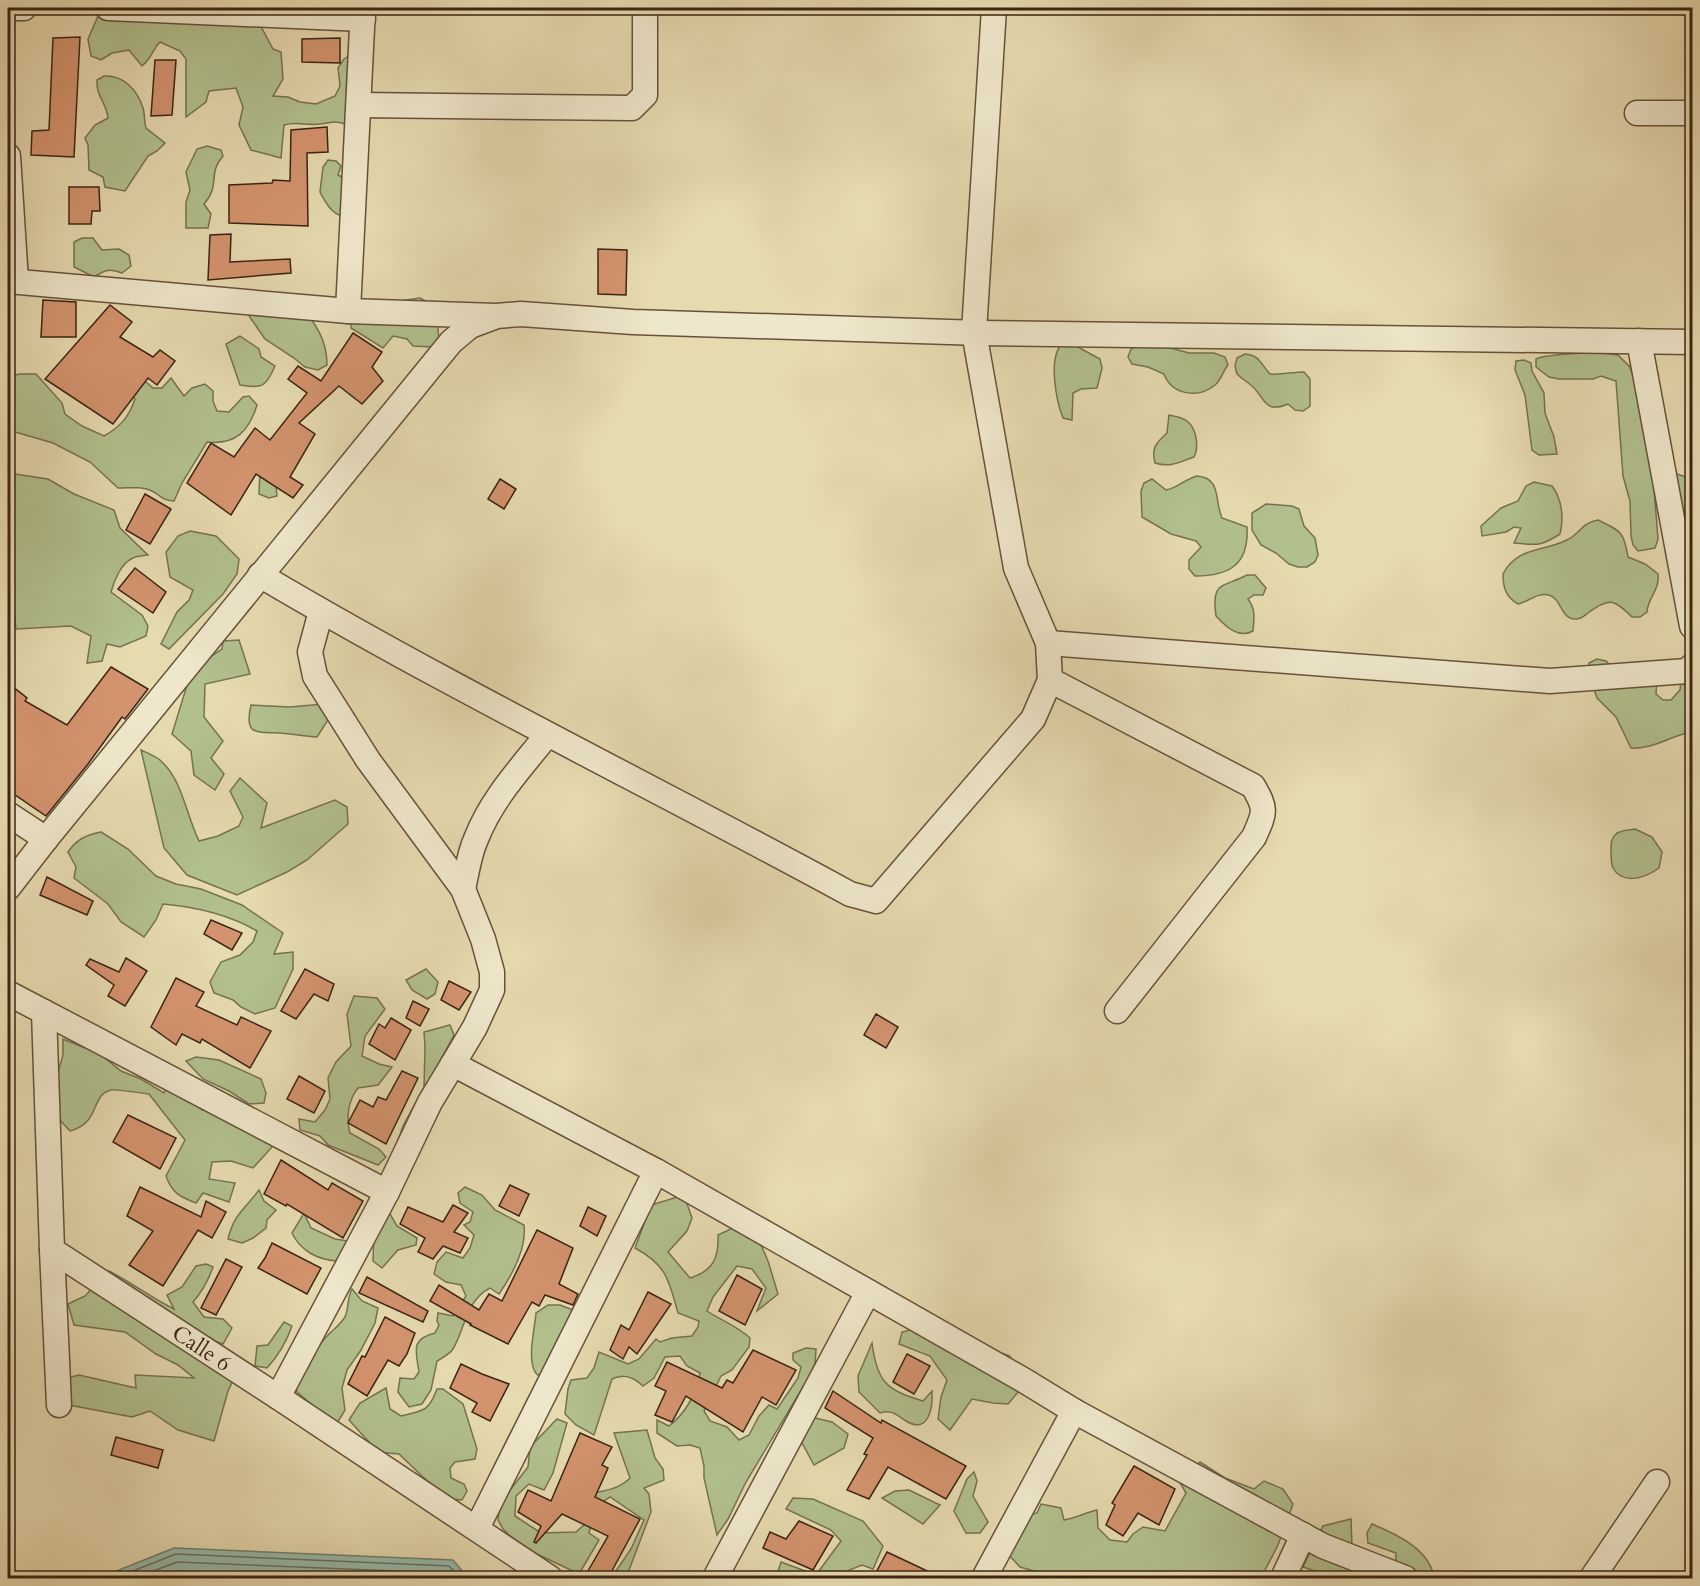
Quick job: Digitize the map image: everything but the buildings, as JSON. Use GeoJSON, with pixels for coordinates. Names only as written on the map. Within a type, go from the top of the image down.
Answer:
{"type":"FeatureCollection","features":[{"type":"Feature","properties":{"kind":"street"},"geometry":{"type":"LineString","coordinates":[[8,8],[24,8]]}},
{"type":"Feature","properties":{"kind":"street"},"geometry":{"type":"LineString","coordinates":[[108,8],[363,13],[348,310]]}},
{"type":"Feature","properties":{"kind":"street"},"geometry":{"type":"LineString","coordinates":[[359,105],[632,108],[645,95],[645,8]]}},
{"type":"Feature","properties":{"kind":"street"},"geometry":{"type":"LineString","coordinates":[[260,575],[547,735],[850,894],[876,902],[1033,719],[1050,680],[1048,643],[1016,568],[974,332],[994,8]]}},
{"type":"Feature","properties":{"kind":"street"},"geometry":{"type":"LineString","coordinates":[[1637,113],[1692,113]]}},
{"type":"Feature","properties":{"kind":"street"},"geometry":{"type":"LineString","coordinates":[[8,156],[12,281],[348,310],[496,316],[521,314],[633,322],[974,332],[1692,342]]}},
{"type":"Feature","properties":{"kind":"street"},"geometry":{"type":"LineString","coordinates":[[8,888],[46,838],[451,342],[470,326],[496,316]]}},
{"type":"Feature","properties":{"kind":"street"},"geometry":{"type":"LineString","coordinates":[[1639,341],[1692,626]]}},
{"type":"Feature","properties":{"kind":"street"},"geometry":{"type":"LineString","coordinates":[[278,1397],[387,1192],[430,1102],[479,1018],[492,990],[492,972],[483,939],[463,889],[368,760],[315,676],[310,652],[321,611]]}},
{"type":"Feature","properties":{"kind":"street"},"geometry":{"type":"LineString","coordinates":[[1048,643],[1550,681],[1687,670],[1692,666]]}},
{"type":"Feature","properties":{"kind":"street"},"geometry":{"type":"LineString","coordinates":[[1050,680],[1253,786],[1263,803],[1263,816],[1254,837],[1117,1011]]}},
{"type":"Feature","properties":{"kind":"street"},"geometry":{"type":"LineString","coordinates":[[463,889],[475,840],[489,812],[506,783],[547,735]]}},
{"type":"Feature","properties":{"kind":"street"},"geometry":{"type":"LineString","coordinates":[[8,814],[46,838]]}},
{"type":"Feature","properties":{"kind":"street"},"geometry":{"type":"LineString","coordinates":[[8,993],[387,1192]]}},
{"type":"Feature","properties":{"kind":"street"},"geometry":{"type":"LineString","coordinates":[[44,1012],[58,1405]]}},
{"type":"Feature","properties":{"kind":"street"},"geometry":{"type":"LineString","coordinates":[[453,1064],[656,1171],[1074,1411],[1323,1546],[1405,1578]]}},
{"type":"Feature","properties":{"kind":"street"},"geometry":{"type":"LineString","coordinates":[[477,1528],[656,1171]]}},
{"type":"Feature","properties":{"kind":"street","name":"Calle 6"},"geometry":{"type":"LineString","coordinates":[[52,1250],[550,1578]]}},
{"type":"Feature","properties":{"kind":"street"},"geometry":{"type":"LineString","coordinates":[[715,1578],[868,1292]]}},
{"type":"Feature","properties":{"kind":"street"},"geometry":{"type":"LineString","coordinates":[[984,1578],[1074,1411]]}},
{"type":"Feature","properties":{"kind":"street"},"geometry":{"type":"LineString","coordinates":[[1592,1578],[1657,1482]]}},
{"type":"Feature","properties":{"kind":"street"},"geometry":{"type":"LineString","coordinates":[[1283,1578],[1303,1535]]}},
{"type":"Feature","properties":{"kind":"green space"},"geometry":{"type":"Polygon","coordinates":[[[101,9],[259,23],[273,49],[281,52],[283,79],[273,96],[288,97],[300,102],[316,104],[335,96],[340,86],[338,68],[350,55],[352,98],[345,124],[335,122],[284,125],[281,158],[251,150],[239,125],[243,107],[236,88],[209,91],[206,102],[186,117],[186,59],[180,51],[160,42],[142,66],[129,50],[112,53],[101,60],[91,56],[88,39],[101,9]]]}},
{"type":"Feature","properties":{"kind":"green space"},"geometry":{"type":"Polygon","coordinates":[[[104,76],[117,78],[133,89],[143,108],[146,128],[165,143],[148,156],[125,191],[105,187],[103,177],[89,170],[88,145],[85,138],[95,125],[108,118],[97,86],[97,80],[104,76]]]}},
{"type":"Feature","properties":{"kind":"green space"},"geometry":{"type":"Polygon","coordinates":[[[207,146],[221,150],[223,156],[216,168],[212,191],[204,204],[211,214],[208,228],[186,228],[186,202],[190,190],[186,172],[197,149],[207,146]]]}},
{"type":"Feature","properties":{"kind":"green space"},"geometry":{"type":"Polygon","coordinates":[[[328,160],[336,161],[341,166],[338,175],[350,181],[349,217],[335,213],[320,192],[323,167],[328,160]]]}},
{"type":"Feature","properties":{"kind":"green space"},"geometry":{"type":"Polygon","coordinates":[[[82,238],[93,238],[102,250],[119,249],[129,255],[131,266],[122,273],[108,270],[94,277],[74,267],[74,242],[82,238]]]}},
{"type":"Feature","properties":{"kind":"green space"},"geometry":{"type":"Polygon","coordinates":[[[420,298],[436,307],[439,340],[432,347],[413,346],[407,339],[393,336],[383,348],[351,328],[351,319],[386,303],[420,298]]]}},
{"type":"Feature","properties":{"kind":"green space"},"geometry":{"type":"Polygon","coordinates":[[[247,313],[307,313],[322,337],[327,365],[318,370],[305,367],[265,339],[247,313]]]}},
{"type":"Feature","properties":{"kind":"green space"},"geometry":{"type":"Polygon","coordinates":[[[240,336],[259,349],[261,357],[275,366],[269,378],[262,385],[253,387],[240,385],[226,344],[240,336]]]}},
{"type":"Feature","properties":{"kind":"green space"},"geometry":{"type":"Polygon","coordinates":[[[1068,344],[1100,359],[1102,368],[1097,388],[1081,389],[1073,393],[1072,420],[1063,418],[1054,371],[1060,346],[1068,344]]]}},
{"type":"Feature","properties":{"kind":"green space"},"geometry":{"type":"Polygon","coordinates":[[[1139,344],[1163,346],[1189,353],[1214,353],[1225,357],[1228,365],[1215,385],[1201,392],[1186,393],[1173,387],[1164,374],[1148,367],[1132,364],[1128,357],[1131,349],[1139,344]]]}},
{"type":"Feature","properties":{"kind":"green space"},"geometry":{"type":"Polygon","coordinates":[[[1593,352],[1618,355],[1630,367],[1644,410],[1650,438],[1658,539],[1655,548],[1638,551],[1633,545],[1630,501],[1623,476],[1616,381],[1601,376],[1593,379],[1559,379],[1549,377],[1536,367],[1536,359],[1541,357],[1593,352]]]}},
{"type":"Feature","properties":{"kind":"green space"},"geometry":{"type":"Polygon","coordinates":[[[1245,354],[1257,358],[1270,374],[1304,372],[1310,379],[1310,406],[1303,411],[1295,410],[1288,404],[1274,407],[1266,403],[1253,387],[1237,374],[1235,366],[1237,358],[1245,354]]]}},
{"type":"Feature","properties":{"kind":"green space"},"geometry":{"type":"Polygon","coordinates":[[[1524,360],[1531,363],[1532,371],[1544,393],[1545,413],[1554,437],[1557,454],[1539,455],[1532,450],[1525,395],[1515,370],[1516,361],[1524,360]]]}},
{"type":"Feature","properties":{"kind":"green space"},"geometry":{"type":"Polygon","coordinates":[[[36,374],[62,403],[65,414],[82,426],[104,436],[115,429],[127,416],[135,399],[125,390],[140,377],[153,388],[162,388],[171,378],[184,396],[192,388],[205,384],[213,391],[213,401],[217,411],[229,412],[243,397],[249,396],[257,405],[250,422],[240,434],[226,441],[207,442],[182,483],[174,501],[164,499],[144,488],[118,488],[90,462],[53,443],[8,430],[8,376],[36,374]]]}},
{"type":"Feature","properties":{"kind":"green space"},"geometry":{"type":"Polygon","coordinates":[[[1169,415],[1183,419],[1190,424],[1195,433],[1196,448],[1194,457],[1166,465],[1155,463],[1154,450],[1157,443],[1167,433],[1169,415]]]}},
{"type":"Feature","properties":{"kind":"green space"},"geometry":{"type":"Polygon","coordinates":[[[260,470],[275,477],[277,496],[269,498],[259,494],[260,470]]]}},
{"type":"Feature","properties":{"kind":"green space"},"geometry":{"type":"Polygon","coordinates":[[[8,473],[48,479],[74,494],[114,510],[120,528],[148,555],[134,557],[125,564],[111,592],[142,615],[148,626],[146,636],[120,647],[107,644],[102,661],[87,663],[91,636],[71,626],[16,629],[14,610],[8,593],[8,473]]]}},
{"type":"Feature","properties":{"kind":"green space"},"geometry":{"type":"Polygon","coordinates":[[[1674,473],[1692,479],[1692,572],[1663,536],[1662,518],[1674,473]]]}},
{"type":"Feature","properties":{"kind":"green space"},"geometry":{"type":"Polygon","coordinates":[[[1197,476],[1205,478],[1214,485],[1222,518],[1247,527],[1247,540],[1240,559],[1235,566],[1218,574],[1195,576],[1189,569],[1189,560],[1201,547],[1196,541],[1171,534],[1142,517],[1141,491],[1144,483],[1152,479],[1166,490],[1197,476]]]}},
{"type":"Feature","properties":{"kind":"green space"},"geometry":{"type":"Polygon","coordinates":[[[1534,482],[1552,486],[1558,497],[1562,522],[1560,534],[1543,543],[1533,544],[1514,543],[1521,528],[1514,527],[1506,532],[1482,536],[1481,526],[1501,508],[1518,501],[1526,486],[1534,482]]]}},
{"type":"Feature","properties":{"kind":"green space"},"geometry":{"type":"Polygon","coordinates":[[[1266,504],[1292,506],[1299,509],[1304,526],[1315,538],[1318,555],[1315,562],[1307,567],[1298,567],[1289,564],[1276,553],[1261,545],[1252,530],[1252,513],[1266,504]]]}},
{"type":"Feature","properties":{"kind":"green space"},"geometry":{"type":"Polygon","coordinates":[[[1598,520],[1620,533],[1625,542],[1628,557],[1645,564],[1658,574],[1657,585],[1647,612],[1640,617],[1632,617],[1616,604],[1606,602],[1576,619],[1567,616],[1557,601],[1549,595],[1541,595],[1518,604],[1508,595],[1503,574],[1516,559],[1532,551],[1567,540],[1588,523],[1598,520]]]}},
{"type":"Feature","properties":{"kind":"green space"},"geometry":{"type":"Polygon","coordinates":[[[190,531],[216,536],[239,559],[237,574],[223,594],[169,649],[161,644],[177,612],[189,600],[193,590],[170,577],[166,552],[178,536],[190,531]]]}},
{"type":"Feature","properties":{"kind":"green space"},"geometry":{"type":"Polygon","coordinates":[[[1247,575],[1255,575],[1266,588],[1263,595],[1254,595],[1248,599],[1253,611],[1253,631],[1243,634],[1228,628],[1216,616],[1215,597],[1220,587],[1247,575]]]}},
{"type":"Feature","properties":{"kind":"green space"},"geometry":{"type":"Polygon","coordinates":[[[239,640],[250,674],[205,684],[204,717],[223,741],[211,758],[224,774],[215,790],[194,775],[191,751],[172,734],[192,669],[222,649],[223,641],[239,640]]]}},
{"type":"Feature","properties":{"kind":"green space"},"geometry":{"type":"Polygon","coordinates":[[[1597,659],[1606,661],[1612,667],[1657,677],[1656,694],[1663,700],[1671,700],[1680,690],[1681,681],[1689,683],[1690,692],[1686,708],[1692,712],[1692,732],[1647,747],[1631,748],[1616,717],[1597,698],[1591,681],[1589,663],[1597,659]]]}},
{"type":"Feature","properties":{"kind":"green space"},"geometry":{"type":"Polygon","coordinates":[[[323,704],[328,720],[317,737],[258,732],[250,727],[251,705],[290,707],[323,704]]]}},
{"type":"Feature","properties":{"kind":"green space"},"geometry":{"type":"Polygon","coordinates":[[[141,750],[159,759],[174,778],[199,841],[218,836],[239,826],[243,817],[230,791],[240,778],[267,803],[261,828],[335,800],[347,807],[348,824],[307,860],[237,895],[187,875],[164,848],[141,750]]]}},
{"type":"Feature","properties":{"kind":"green space"},"geometry":{"type":"Polygon","coordinates":[[[1635,829],[1652,837],[1662,852],[1659,868],[1642,877],[1623,877],[1613,868],[1611,843],[1617,833],[1635,829]]]}},
{"type":"Feature","properties":{"kind":"green space"},"geometry":{"type":"Polygon","coordinates":[[[101,832],[128,849],[156,876],[176,884],[201,889],[242,905],[283,933],[274,954],[293,952],[293,969],[275,1008],[255,1014],[233,1000],[214,993],[210,982],[221,962],[240,955],[253,942],[257,931],[212,912],[163,904],[156,920],[144,937],[121,922],[108,904],[74,878],[76,867],[68,852],[82,838],[101,832]]]}},
{"type":"Feature","properties":{"kind":"green space"},"geometry":{"type":"Polygon","coordinates":[[[426,969],[438,982],[435,994],[427,999],[412,990],[406,980],[426,969]]]}},
{"type":"Feature","properties":{"kind":"green space"},"geometry":{"type":"Polygon","coordinates":[[[354,996],[377,998],[385,1009],[365,1036],[362,1056],[392,1067],[378,1085],[358,1088],[352,1098],[348,1115],[350,1133],[379,1149],[386,1157],[378,1165],[328,1145],[320,1136],[300,1130],[299,1119],[315,1122],[325,1110],[330,1099],[328,1078],[336,1062],[351,1046],[347,1014],[354,996]]]}},
{"type":"Feature","properties":{"kind":"green space"},"geometry":{"type":"Polygon","coordinates":[[[450,1025],[454,1035],[435,1070],[416,1144],[396,1146],[403,1126],[424,1087],[424,1032],[450,1025]]]}},
{"type":"Feature","properties":{"kind":"green space"},"geometry":{"type":"Polygon","coordinates":[[[63,1039],[100,1054],[121,1071],[141,1079],[164,1093],[174,1070],[189,1081],[202,1110],[235,1110],[271,1131],[272,1147],[253,1168],[231,1161],[212,1162],[209,1179],[235,1183],[229,1202],[203,1193],[196,1203],[185,1199],[177,1194],[166,1176],[185,1140],[149,1094],[115,1090],[104,1093],[87,1122],[70,1131],[54,1114],[57,1076],[63,1055],[63,1039]]]}},
{"type":"Feature","properties":{"kind":"green space"},"geometry":{"type":"Polygon","coordinates":[[[196,1057],[219,1060],[261,1079],[266,1093],[264,1103],[249,1104],[229,1091],[203,1079],[186,1061],[196,1057]]]}},
{"type":"Feature","properties":{"kind":"green space"},"geometry":{"type":"Polygon","coordinates":[[[465,1187],[482,1195],[495,1210],[524,1225],[521,1252],[499,1294],[490,1288],[482,1293],[471,1307],[453,1349],[437,1361],[431,1390],[422,1404],[409,1407],[398,1392],[400,1378],[414,1379],[419,1372],[416,1352],[418,1342],[435,1333],[439,1325],[438,1313],[453,1316],[466,1296],[461,1285],[446,1282],[434,1274],[437,1262],[446,1252],[463,1258],[470,1248],[474,1235],[464,1225],[470,1222],[473,1212],[460,1203],[458,1193],[465,1187]]]}},
{"type":"Feature","properties":{"kind":"green space"},"geometry":{"type":"Polygon","coordinates":[[[259,1190],[264,1201],[276,1210],[267,1220],[266,1228],[242,1243],[228,1239],[236,1218],[259,1190]]]}},
{"type":"Feature","properties":{"kind":"green space"},"geometry":{"type":"Polygon","coordinates":[[[684,1195],[692,1218],[687,1231],[668,1252],[690,1278],[704,1272],[713,1262],[716,1257],[718,1235],[737,1226],[755,1231],[768,1261],[778,1294],[757,1311],[766,1288],[752,1269],[737,1266],[713,1297],[707,1311],[750,1338],[749,1347],[732,1370],[721,1376],[704,1411],[710,1421],[727,1427],[739,1440],[749,1435],[759,1416],[769,1405],[777,1409],[798,1378],[801,1367],[793,1360],[793,1353],[806,1348],[816,1349],[815,1364],[806,1382],[717,1535],[704,1478],[700,1448],[690,1445],[677,1446],[657,1433],[657,1420],[669,1426],[675,1421],[693,1395],[698,1380],[700,1373],[687,1366],[680,1356],[665,1357],[654,1378],[643,1386],[629,1377],[621,1376],[612,1379],[594,1435],[576,1425],[565,1414],[571,1380],[587,1378],[594,1368],[599,1352],[628,1364],[639,1359],[656,1339],[660,1342],[692,1336],[698,1327],[699,1321],[678,1313],[669,1283],[660,1268],[646,1254],[635,1248],[651,1205],[684,1195]]]}},
{"type":"Feature","properties":{"kind":"green space"},"geometry":{"type":"Polygon","coordinates":[[[304,1213],[311,1228],[335,1239],[348,1241],[337,1261],[323,1259],[310,1253],[295,1239],[292,1233],[304,1213]]]}},
{"type":"Feature","properties":{"kind":"green space"},"geometry":{"type":"Polygon","coordinates":[[[390,1214],[397,1226],[417,1238],[416,1245],[398,1250],[382,1268],[373,1261],[374,1231],[390,1214]]]}},
{"type":"Feature","properties":{"kind":"green space"},"geometry":{"type":"Polygon","coordinates":[[[206,1264],[213,1267],[193,1302],[204,1317],[223,1319],[232,1328],[223,1344],[205,1338],[234,1378],[214,1441],[178,1430],[150,1411],[132,1417],[69,1405],[59,1380],[79,1375],[136,1388],[135,1375],[194,1378],[178,1365],[156,1354],[125,1332],[74,1325],[68,1304],[85,1296],[109,1271],[174,1309],[167,1295],[182,1287],[196,1266],[206,1264]]]}},
{"type":"Feature","properties":{"kind":"green space"},"geometry":{"type":"Polygon","coordinates":[[[352,1289],[362,1301],[378,1308],[375,1323],[347,1370],[342,1388],[345,1410],[336,1425],[297,1392],[295,1381],[319,1345],[345,1317],[352,1289]]]}},
{"type":"Feature","properties":{"kind":"green space"},"geometry":{"type":"Polygon","coordinates":[[[548,1305],[560,1305],[581,1313],[546,1382],[535,1372],[532,1351],[536,1313],[548,1305]]]}},
{"type":"Feature","properties":{"kind":"green space"},"geometry":{"type":"Polygon","coordinates":[[[284,1322],[292,1326],[279,1353],[267,1368],[255,1366],[257,1346],[268,1345],[284,1322]]]}},
{"type":"Feature","properties":{"kind":"green space"},"geometry":{"type":"Polygon","coordinates":[[[926,1326],[1010,1356],[1024,1385],[1008,1404],[972,1399],[950,1430],[938,1419],[941,1397],[947,1380],[930,1356],[899,1344],[902,1332],[926,1326]]]}},
{"type":"Feature","properties":{"kind":"green space"},"geometry":{"type":"Polygon","coordinates":[[[872,1343],[881,1376],[892,1388],[923,1401],[932,1391],[932,1404],[925,1422],[914,1424],[893,1413],[880,1413],[859,1392],[858,1376],[872,1343]]]}},
{"type":"Feature","properties":{"kind":"green space"},"geometry":{"type":"Polygon","coordinates":[[[386,1388],[390,1409],[401,1416],[427,1407],[437,1389],[443,1389],[463,1404],[477,1449],[475,1459],[455,1462],[450,1468],[451,1478],[464,1484],[467,1491],[462,1500],[450,1499],[399,1454],[378,1452],[349,1420],[360,1403],[386,1388]]]}},
{"type":"Feature","properties":{"kind":"green space"},"geometry":{"type":"Polygon","coordinates":[[[815,1418],[832,1422],[848,1434],[844,1448],[814,1465],[801,1441],[815,1418]]]}},
{"type":"Feature","properties":{"kind":"green space"},"geometry":{"type":"Polygon","coordinates":[[[557,1419],[567,1423],[553,1473],[544,1490],[529,1484],[516,1496],[515,1516],[541,1533],[576,1532],[585,1524],[590,1493],[612,1489],[630,1478],[614,1433],[647,1430],[655,1458],[663,1469],[664,1480],[644,1488],[649,1494],[651,1512],[626,1578],[616,1571],[631,1549],[644,1520],[610,1497],[596,1507],[589,1533],[599,1540],[579,1574],[520,1546],[503,1529],[498,1520],[500,1503],[528,1467],[530,1447],[557,1419]]]}},
{"type":"Feature","properties":{"kind":"green space"},"geometry":{"type":"Polygon","coordinates":[[[1200,1462],[1225,1478],[1254,1489],[1264,1481],[1283,1489],[1293,1504],[1278,1545],[1261,1578],[1058,1578],[1020,1567],[1009,1555],[1023,1517],[1037,1513],[1041,1504],[1061,1508],[1064,1520],[1097,1510],[1098,1528],[1110,1540],[1127,1542],[1143,1527],[1165,1531],[1186,1493],[1179,1481],[1200,1462]]]}},
{"type":"Feature","properties":{"kind":"green space"},"geometry":{"type":"Polygon","coordinates":[[[974,1472],[977,1481],[973,1496],[988,1522],[980,1533],[966,1533],[954,1511],[967,1479],[974,1472]]]}},
{"type":"Feature","properties":{"kind":"green space"},"geometry":{"type":"Polygon","coordinates":[[[909,1490],[940,1505],[923,1524],[882,1498],[895,1491],[909,1490]]]}},
{"type":"Feature","properties":{"kind":"green space"},"geometry":{"type":"Polygon","coordinates":[[[793,1498],[813,1499],[863,1521],[883,1546],[873,1569],[862,1565],[847,1571],[844,1578],[776,1578],[781,1562],[816,1575],[841,1541],[831,1530],[786,1509],[793,1498]]]}},
{"type":"Feature","properties":{"kind":"green space"},"geometry":{"type":"Polygon","coordinates":[[[1351,1519],[1352,1547],[1376,1578],[1336,1578],[1303,1567],[1323,1526],[1351,1519]]]}},
{"type":"Feature","properties":{"kind":"green space"},"geometry":{"type":"Polygon","coordinates":[[[1372,1524],[1401,1538],[1419,1551],[1431,1568],[1434,1578],[1395,1578],[1396,1553],[1368,1543],[1367,1533],[1372,1524]]]}},
{"type":"Feature","properties":{"kind":"water"},"geometry":{"type":"Polygon","coordinates":[[[174,1548],[453,1560],[468,1578],[99,1578],[174,1548]]]}}]}
